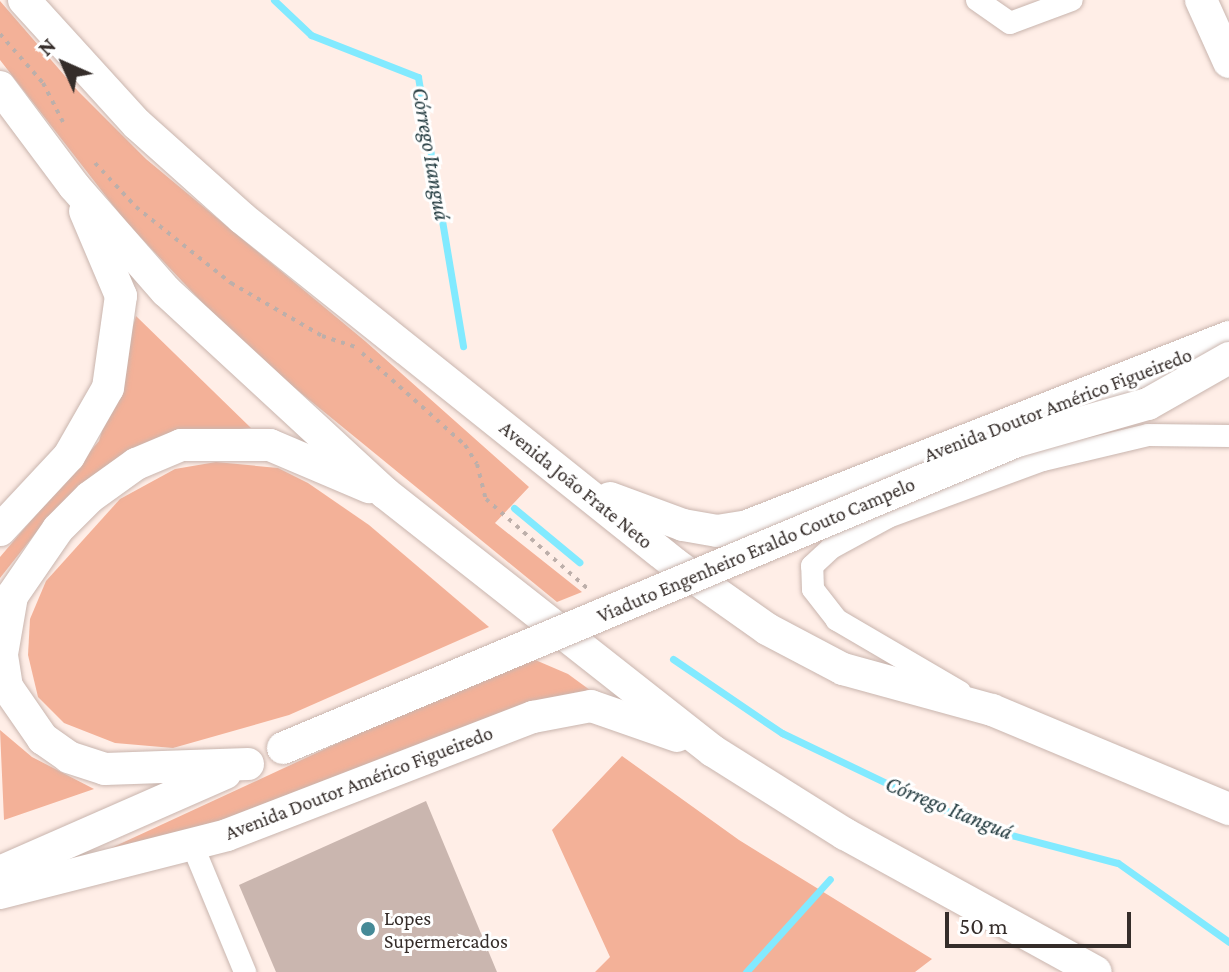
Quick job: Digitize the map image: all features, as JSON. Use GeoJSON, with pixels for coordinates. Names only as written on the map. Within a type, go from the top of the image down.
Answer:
{"type":"FeatureCollection","features":[{"type":"Feature","properties":{"kind":"main road","name":"Avenida João Frate Neto"},"geometry":{"type":"LineString","coordinates":[[24,0],[137,124],[230,208],[675,564],[767,629],[879,683],[992,710],[1229,809]]}},
{"type":"Feature","properties":{"kind":"main road"},"geometry":{"type":"LineString","coordinates":[[1201,0],[1229,62]]}},
{"type":"Feature","properties":{"kind":"main road"},"geometry":{"type":"LineString","coordinates":[[0,87],[74,186],[166,291],[385,493],[713,751],[845,834],[1096,972]]}},
{"type":"Feature","properties":{"kind":"main road"},"geometry":{"type":"LineString","coordinates":[[0,530],[69,456],[108,388],[121,296],[74,186]]}},
{"type":"Feature","properties":{"kind":"main road","name":"Avenida Doutor Américo Figueiredo"},"geometry":{"type":"LineString","coordinates":[[532,450],[629,508],[717,531],[747,526],[1229,337]]}},
{"type":"Feature","properties":{"kind":"main road","name":"Viaduto Engenheiro Eraldo Couto Campelo"},"geometry":{"type":"LineString","coordinates":[[248,764],[1017,441],[1148,404],[1229,358]]}},
{"type":"Feature","properties":{"kind":"main road"},"geometry":{"type":"LineString","coordinates":[[248,764],[105,769],[69,757],[43,739],[20,712],[7,687],[2,654],[12,596],[39,553],[90,497],[136,464],[181,445],[270,445],[385,493]]}},
{"type":"Feature","properties":{"kind":"main road","name":"Avenida Doutor Américo Figueiredo"},"geometry":{"type":"LineString","coordinates":[[0,893],[227,835],[520,722],[572,709],[608,708],[713,751]]}},
{"type":"Feature","properties":{"kind":"main road"},"geometry":{"type":"LineString","coordinates":[[0,872],[248,764]]}},
{"type":"Feature","properties":{"kind":"street"},"geometry":{"type":"LineString","coordinates":[[977,0],[1010,23],[1072,0]]}},
{"type":"Feature","properties":{"kind":"street"},"geometry":{"type":"LineString","coordinates":[[992,710],[837,620],[813,589],[812,566],[831,548],[888,517],[1077,450],[1148,435],[1229,436]]}},
{"type":"Feature","properties":{"kind":"street"},"geometry":{"type":"LineString","coordinates":[[192,844],[245,972]]}},
{"type":"Feature","properties":{"kind":"path"},"geometry":{"type":"LineString","coordinates":[[0,34],[43,83],[68,129]]}},
{"type":"Feature","properties":{"kind":"path"},"geometry":{"type":"LineString","coordinates":[[91,158],[136,207],[231,283],[322,336],[352,344],[465,445],[477,464],[486,499],[588,589]]}},
{"type":"Feature","properties":{"kind":"shaded area"},"geometry":{"type":"Polygon","coordinates":[[[0,1],[78,91],[146,159],[365,341],[529,487],[495,523],[582,592],[557,602],[285,380],[217,318],[126,222],[0,60],[0,1]]]}},
{"type":"Feature","properties":{"kind":"shaded area"},"geometry":{"type":"Polygon","coordinates":[[[136,316],[251,428],[174,435],[42,525],[0,578],[0,557],[99,441],[136,316]]]}},
{"type":"Feature","properties":{"kind":"shaded area"},"geometry":{"type":"Polygon","coordinates":[[[216,462],[278,468],[308,483],[369,525],[489,627],[289,715],[173,748],[115,743],[64,723],[38,697],[28,655],[30,619],[46,581],[120,499],[175,469],[216,462]]]}},
{"type":"Feature","properties":{"kind":"shaded area"},"geometry":{"type":"Polygon","coordinates":[[[526,656],[568,674],[594,693],[232,826],[96,855],[526,656]]]}},
{"type":"Feature","properties":{"kind":"shaded area"},"geometry":{"type":"Polygon","coordinates":[[[0,730],[32,757],[94,789],[4,820],[0,730]]]}},
{"type":"Feature","properties":{"kind":"shaded area"},"geometry":{"type":"Polygon","coordinates":[[[622,756],[739,840],[932,959],[915,972],[595,972],[610,957],[552,830],[622,756]]]}},
{"type":"Feature","properties":{"kind":"building","name":"Lopes Supermercados"},"geometry":{"type":"Polygon","coordinates":[[[426,801],[497,972],[276,972],[239,885],[426,801]]]}},
{"type":"Feature","properties":{"kind":"waterway","name":"Córrego Itanguá"},"geometry":{"type":"LineString","coordinates":[[274,0],[311,35],[418,77],[463,346]]}},
{"type":"Feature","properties":{"kind":"waterway","name":"Córrego Itanguá"},"geometry":{"type":"LineString","coordinates":[[514,508],[579,562]]}},
{"type":"Feature","properties":{"kind":"waterway","name":"Córrego Itanguá"},"geometry":{"type":"LineString","coordinates":[[673,659],[782,733],[907,793],[988,829],[1118,863],[1229,942]]}},
{"type":"Feature","properties":{"kind":"waterway"},"geometry":{"type":"LineString","coordinates":[[746,972],[830,879]]}},
{"type":"Feature","properties":{"kind":"place","name":"Lopes Supermercados"},"geometry":{"type":"Point","coordinates":[368,929]}}]}
